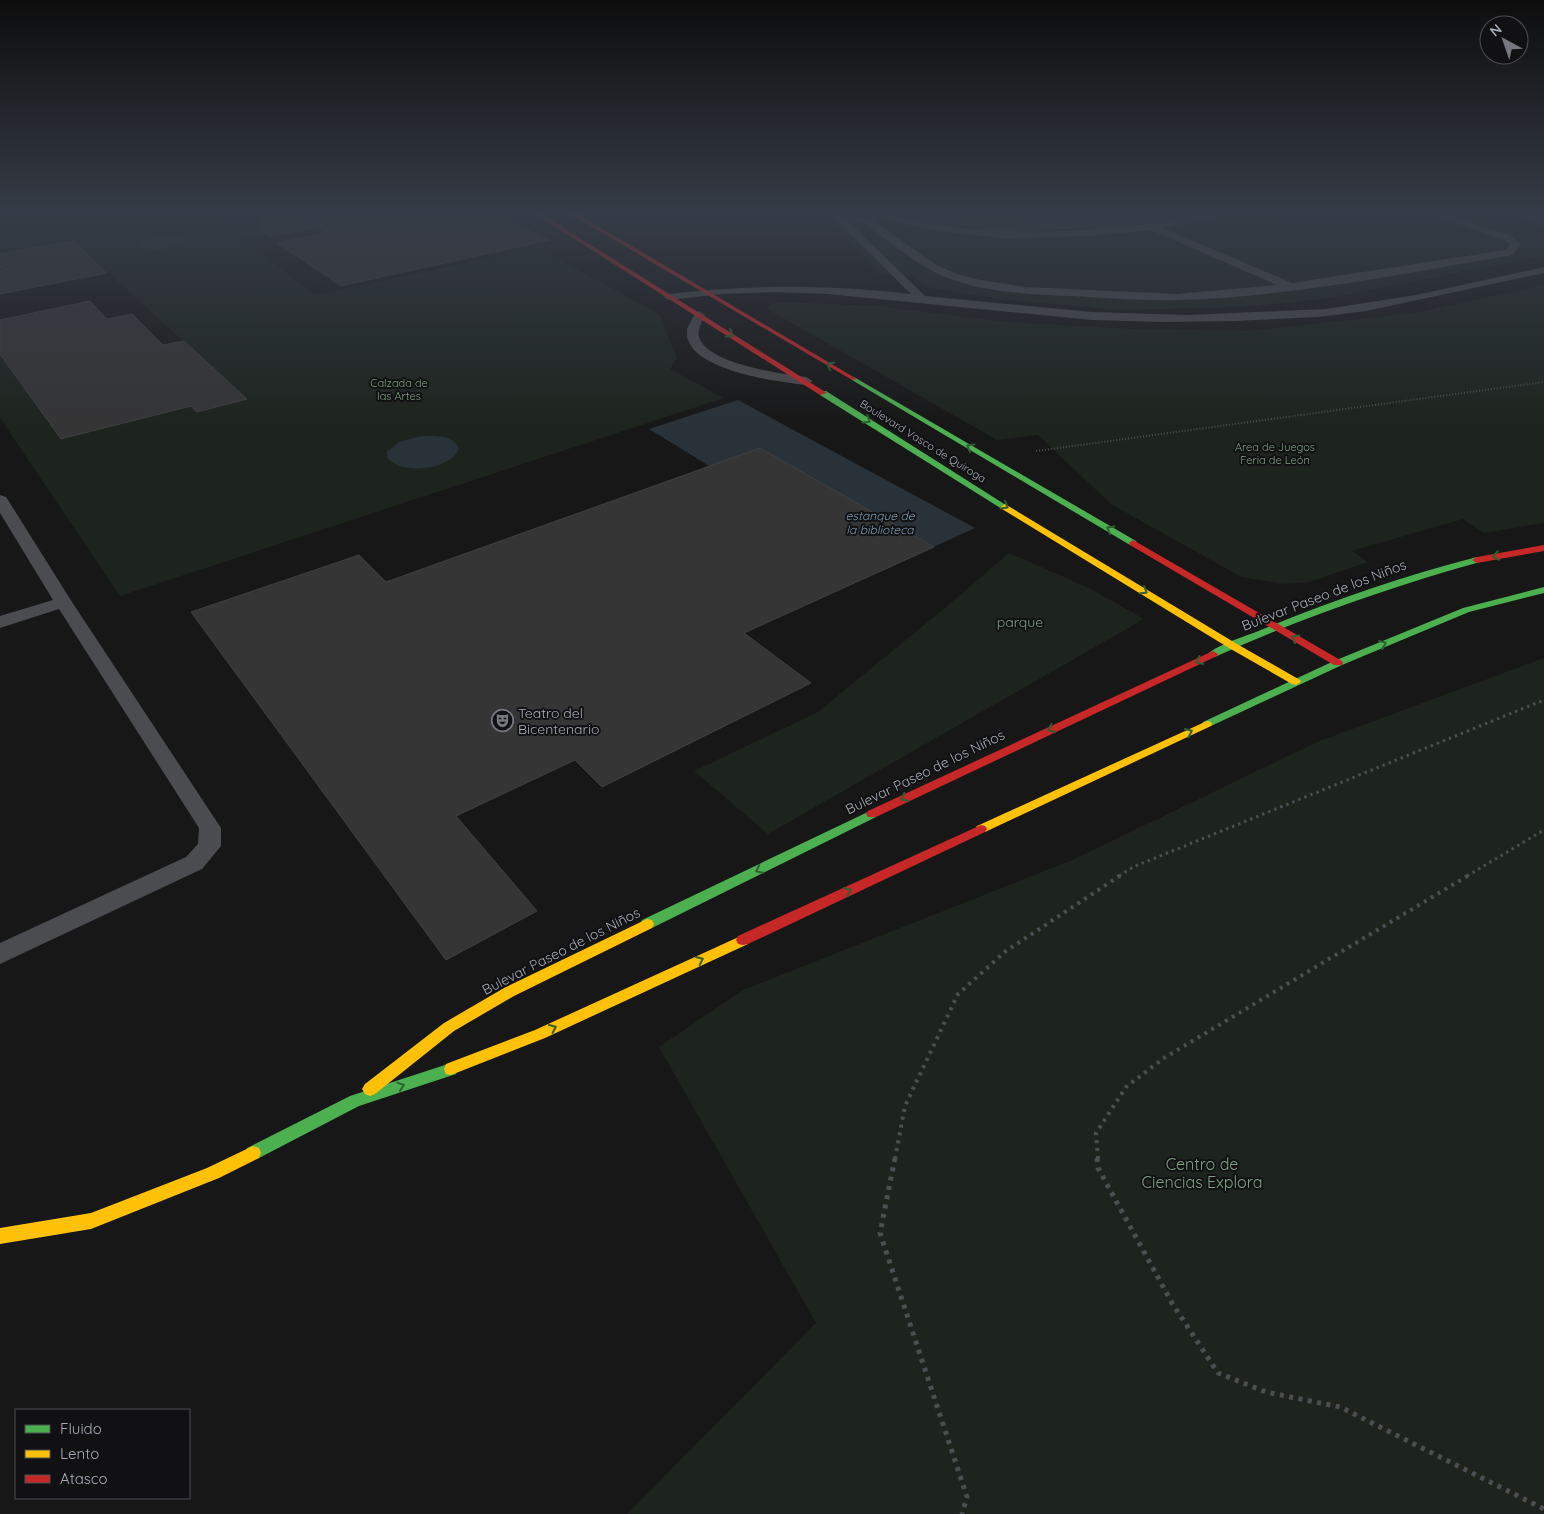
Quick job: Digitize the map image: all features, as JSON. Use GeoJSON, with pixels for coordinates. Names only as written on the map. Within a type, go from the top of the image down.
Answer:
{"type":"FeatureCollection","features":[{"type":"Feature","properties":{"kind":"street","name":"Boulevard Vasco de Quiroga"},"geometry":{"type":"LineString","coordinates":[[651,286],[949,472],[1233,646],[1296,682]]}},
{"type":"Feature","properties":{"kind":"street","name":"Boulevard Vasco de Quiroga"},"geometry":{"type":"LineString","coordinates":[[696,286],[1338,662]]}},
{"type":"Feature","properties":{"kind":"street","name":"Bulevar Paseo de los Niños"},"geometry":{"type":"LineString","coordinates":[[355,1101],[449,1026],[509,992],[941,780],[1275,626],[1413,577],[1488,558],[1544,548]]}},
{"type":"Feature","properties":{"kind":"street","name":"Bulevar Paseo de los Niños"},"geometry":{"type":"LineString","coordinates":[[0,1236],[91,1222],[213,1173],[355,1101],[465,1065],[540,1034],[1338,662],[1466,610],[1544,590]]}},
{"type":"Feature","properties":{"kind":"lane"},"geometry":{"type":"LineString","coordinates":[[908,286],[922,299]]}},
{"type":"Feature","properties":{"kind":"lane"},"geometry":{"type":"LineString","coordinates":[[997,286],[1025,290],[1178,297],[1307,286]]}},
{"type":"Feature","properties":{"kind":"lane"},"geometry":{"type":"LineString","coordinates":[[1288,286],[1308,295]]}},
{"type":"Feature","properties":{"kind":"lane"},"geometry":{"type":"LineString","coordinates":[[669,297],[705,291],[829,290],[1025,311],[1157,319],[1223,319],[1338,311],[1390,303],[1471,286]]}},
{"type":"Feature","properties":{"kind":"lane"},"geometry":{"type":"LineString","coordinates":[[1323,303],[1338,311]]}},
{"type":"Feature","properties":{"kind":"lane"},"geometry":{"type":"LineString","coordinates":[[699,315],[693,328],[693,338],[699,348],[714,358],[763,376],[806,382]]}},
{"type":"Feature","properties":{"kind":"lane"},"geometry":{"type":"LineString","coordinates":[[0,500],[63,602],[210,828],[209,846],[194,863],[0,954]]}},
{"type":"Feature","properties":{"kind":"lane"},"geometry":{"type":"LineString","coordinates":[[0,622],[63,602]]}},
{"type":"Feature","properties":{"kind":"path"},"geometry":{"type":"LineString","coordinates":[[999,464],[1031,452],[1544,382]]}},
{"type":"Feature","properties":{"kind":"path"},"geometry":{"type":"LineString","coordinates":[[962,1514],[967,1497],[880,1233],[904,1106],[958,994],[1006,951],[1132,868],[1544,700]]}},
{"type":"Feature","properties":{"kind":"path"},"geometry":{"type":"LineString","coordinates":[[1544,830],[1164,1058],[1126,1087],[1096,1133],[1098,1168],[1172,1303],[1218,1373],[1266,1392],[1340,1407],[1544,1509]]}},
{"type":"Feature","properties":{"kind":"green space","name":"Calzada de las Artes"},"geometry":{"type":"Polygon","coordinates":[[[123,286],[302,286],[314,295],[359,286],[607,286],[659,314],[677,358],[670,369],[724,398],[120,596],[0,418],[0,353],[64,439],[191,406],[197,412],[246,399],[123,286]]]}},
{"type":"Feature","properties":{"kind":"green space"},"geometry":{"type":"Polygon","coordinates":[[[924,286],[1392,286],[1324,299],[1243,307],[1116,310],[1001,299],[924,286]]]}},
{"type":"Feature","properties":{"kind":"green space","name":"Area de Juegos Feria de León"},"geometry":{"type":"Polygon","coordinates":[[[1544,286],[1544,523],[1484,533],[1463,519],[1352,551],[1368,562],[1309,582],[1285,584],[1241,577],[1111,504],[1038,435],[997,440],[769,310],[768,305],[781,302],[877,306],[1007,322],[1135,329],[1250,331],[1414,313],[1544,286]]]}},
{"type":"Feature","properties":{"kind":"green space","name":"parque"},"geometry":{"type":"Polygon","coordinates":[[[1009,553],[1087,587],[1144,619],[768,834],[694,771],[818,712],[1009,553]]]}},
{"type":"Feature","properties":{"kind":"green space","name":"Centro de Ciencias Explora"},"geometry":{"type":"Polygon","coordinates":[[[1544,658],[1544,1514],[627,1514],[816,1323],[659,1047],[743,990],[1070,861],[1317,742],[1544,658]]]}},
{"type":"Feature","properties":{"kind":"water","name":"estanque de la biblioteca"},"geometry":{"type":"Polygon","coordinates":[[[738,400],[975,528],[881,571],[649,429],[738,400]]]}},
{"type":"Feature","properties":{"kind":"water"},"geometry":{"type":"Polygon","coordinates":[[[421,436],[448,438],[459,449],[446,462],[425,468],[403,467],[387,457],[387,452],[399,442],[421,436]]]}},
{"type":"Feature","properties":{"kind":"building"},"geometry":{"type":"Polygon","coordinates":[[[0,286],[43,286],[0,294],[0,286]]]}},
{"type":"Feature","properties":{"kind":"building"},"geometry":{"type":"Polygon","coordinates":[[[90,301],[107,319],[132,314],[163,345],[184,341],[247,399],[197,412],[191,406],[61,439],[0,354],[0,320],[90,301]]]}},
{"type":"Feature","properties":{"kind":"building","name":"Teatro del Bicentenario"},"geometry":{"type":"Polygon","coordinates":[[[760,448],[934,547],[744,633],[811,683],[602,787],[575,760],[456,816],[537,911],[446,960],[191,612],[359,555],[386,582],[760,448]]]}},
{"type":"Feature","properties":{"kind":"traffic: fast"},"geometry":{"type":"LineString","coordinates":[[854,379],[1133,543]]}},
{"type":"Feature","properties":{"kind":"traffic: fast"},"geometry":{"type":"LineString","coordinates":[[823,393],[1005,507]]}},
{"type":"Feature","properties":{"kind":"traffic: fast"},"geometry":{"type":"LineString","coordinates":[[1213,654],[1277,626],[1343,601],[1409,579],[1477,560]]}},
{"type":"Feature","properties":{"kind":"traffic: fast"},"geometry":{"type":"LineString","coordinates":[[1207,724],[1338,663],[1466,610],[1544,590]]}},
{"type":"Feature","properties":{"kind":"traffic: fast"},"geometry":{"type":"LineString","coordinates":[[647,924],[872,814]]}},
{"type":"Feature","properties":{"kind":"traffic: fast"},"geometry":{"type":"LineString","coordinates":[[253,1153],[355,1101],[451,1069]]}},
{"type":"Feature","properties":{"kind":"traffic: slow"},"geometry":{"type":"LineString","coordinates":[[1005,507],[1233,646],[1296,682]]}},
{"type":"Feature","properties":{"kind":"traffic: slow"},"geometry":{"type":"LineString","coordinates":[[981,829],[1207,724]]}},
{"type":"Feature","properties":{"kind":"traffic: slow"},"geometry":{"type":"LineString","coordinates":[[370,1089],[449,1027],[509,992],[647,924]]}},
{"type":"Feature","properties":{"kind":"traffic: slow"},"geometry":{"type":"LineString","coordinates":[[451,1069],[540,1034],[743,940]]}},
{"type":"Feature","properties":{"kind":"traffic: slow"},"geometry":{"type":"LineString","coordinates":[[0,1236],[91,1221],[213,1173],[253,1153]]}},
{"type":"Feature","properties":{"kind":"traffic: jam"},"geometry":{"type":"LineString","coordinates":[[652,286],[823,393]]}},
{"type":"Feature","properties":{"kind":"traffic: jam"},"geometry":{"type":"LineString","coordinates":[[695,286],[854,379]]}},
{"type":"Feature","properties":{"kind":"traffic: jam"},"geometry":{"type":"LineString","coordinates":[[1133,543],[1338,663]]}},
{"type":"Feature","properties":{"kind":"traffic: jam"},"geometry":{"type":"LineString","coordinates":[[1477,560],[1544,548]]}},
{"type":"Feature","properties":{"kind":"traffic: jam"},"geometry":{"type":"LineString","coordinates":[[872,814],[1213,654]]}},
{"type":"Feature","properties":{"kind":"traffic: jam"},"geometry":{"type":"LineString","coordinates":[[743,940],[981,829]]}},
{"type":"Feature","properties":{"kind":"place","name":"Teatro del Bicentenario"},"geometry":{"type":"Point","coordinates":[502,721]}}]}
